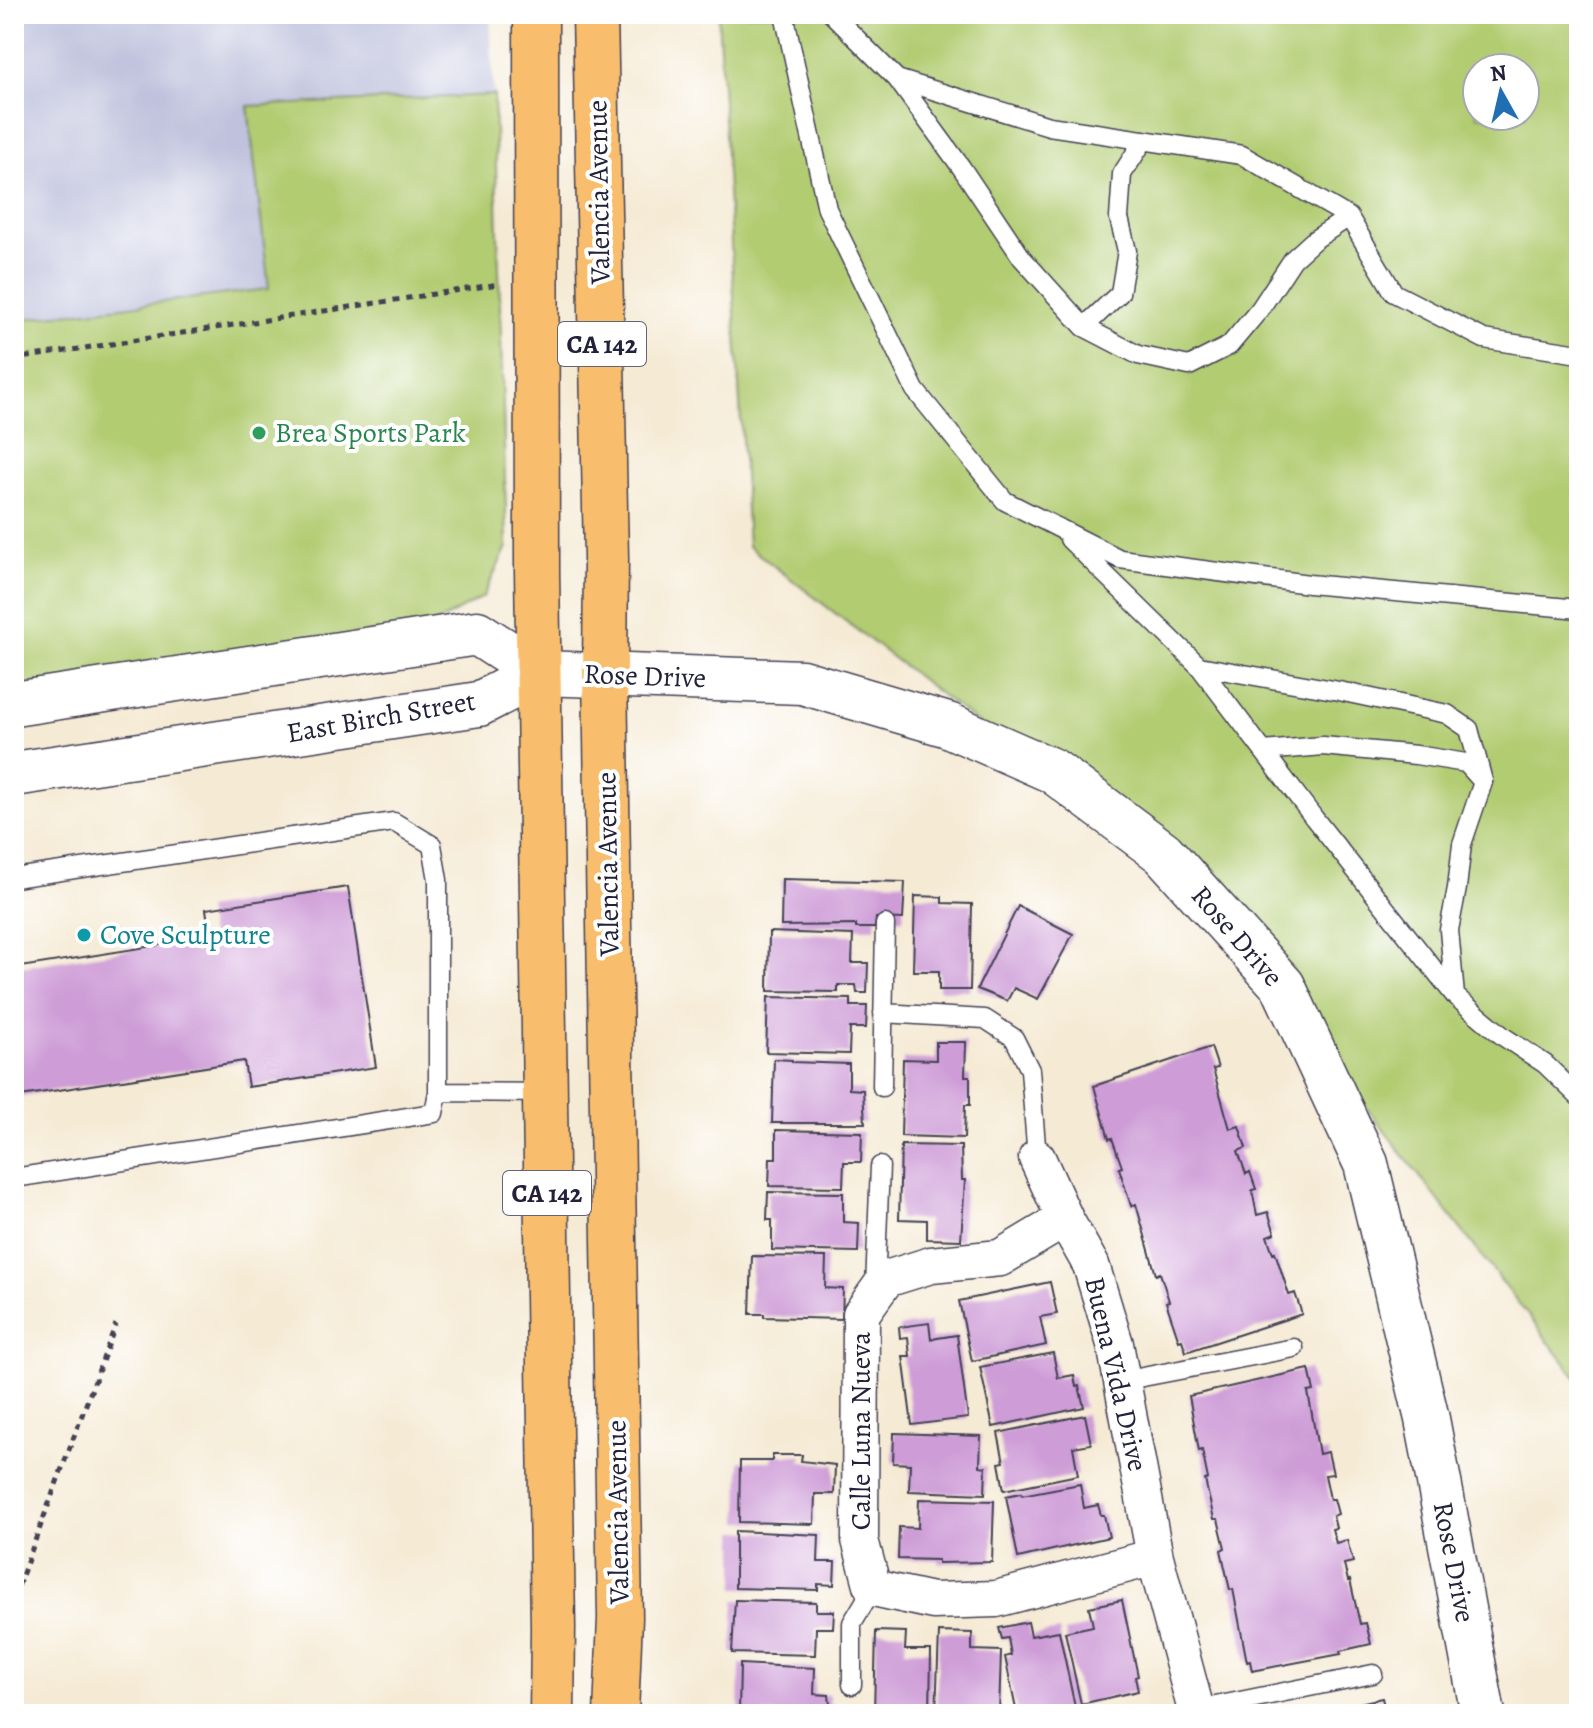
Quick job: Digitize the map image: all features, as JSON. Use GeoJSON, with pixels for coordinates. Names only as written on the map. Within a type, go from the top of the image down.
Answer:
{"type":"FeatureCollection","features":[{"type":"Feature","properties":{"kind":"main road","name":"CA 142"},"geometry":{"type":"LineString","coordinates":[[536,14],[539,673],[552,1714]]}},
{"type":"Feature","properties":{"kind":"main road","name":"Valencia Avenue"},"geometry":{"type":"LineString","coordinates":[[595,14],[606,543],[605,673],[620,1618],[616,1714]]}},
{"type":"Feature","properties":{"kind":"street"},"geometry":{"type":"LineString","coordinates":[[14,704],[477,633],[539,673]]}},
{"type":"Feature","properties":{"kind":"street","name":"Rose Drive"},"geometry":{"type":"LineString","coordinates":[[539,673],[802,682],[948,725],[1053,771],[1163,853],[1283,986],[1366,1164],[1427,1419],[1483,1714]]}},
{"type":"Feature","properties":{"kind":"street","name":"East Birch Street"},"geometry":{"type":"LineString","coordinates":[[14,774],[479,704],[539,673]]}},
{"type":"Feature","properties":{"kind":"street","name":"Buena Vida Drive"},"geometry":{"type":"LineString","coordinates":[[1037,1158],[1065,1219],[1091,1265],[1115,1344],[1155,1557],[1196,1712]]}},
{"type":"Feature","properties":{"kind":"street","name":"Calle Luna Nueva"},"geometry":{"type":"LineString","coordinates":[[873,1588],[860,1540],[861,1314],[886,1279],[931,1265],[1000,1258],[1065,1219]]}},
{"type":"Feature","properties":{"kind":"street"},"geometry":{"type":"LineString","coordinates":[[873,1588],[933,1601],[996,1599],[1155,1557]]}},
{"type":"Feature","properties":{"kind":"lane"},"geometry":{"type":"LineString","coordinates":[[784,14],[827,209],[915,390],[1005,501],[1120,559],[1309,584],[1579,609]]}},
{"type":"Feature","properties":{"kind":"lane"},"geometry":{"type":"LineString","coordinates":[[832,14],[897,79],[1022,258],[1084,327],[1138,355],[1189,366],[1229,346],[1260,309],[1293,259],[1314,240],[1349,217]]}},
{"type":"Feature","properties":{"kind":"lane"},"geometry":{"type":"LineString","coordinates":[[897,79],[1049,126],[1242,155],[1349,217],[1394,293],[1484,339],[1579,354]]}},
{"type":"Feature","properties":{"kind":"lane"},"geometry":{"type":"LineString","coordinates":[[1084,327],[1120,293],[1127,251],[1119,218],[1122,174],[1144,140]]}},
{"type":"Feature","properties":{"kind":"lane"},"geometry":{"type":"LineString","coordinates":[[1056,526],[1199,666],[1455,996],[1504,1037],[1545,1064],[1579,1097]]}},
{"type":"Feature","properties":{"kind":"lane"},"geometry":{"type":"LineString","coordinates":[[1199,666],[1447,714],[1469,729],[1483,782],[1462,844],[1449,930],[1455,996]]}},
{"type":"Feature","properties":{"kind":"lane"},"geometry":{"type":"LineString","coordinates":[[1263,751],[1323,746],[1416,755],[1466,763],[1483,782]]}},
{"type":"Feature","properties":{"kind":"lane"},"geometry":{"type":"LineString","coordinates":[[14,878],[394,822],[432,845],[438,880],[438,1092],[434,1113],[14,1178]]}},
{"type":"Feature","properties":{"kind":"lane"},"geometry":{"type":"LineString","coordinates":[[882,1087],[885,924]]}},
{"type":"Feature","properties":{"kind":"lane","name":"Buena Vida Drive"},"geometry":{"type":"LineString","coordinates":[[883,1013],[985,1019],[1014,1038],[1030,1070],[1037,1158]]}},
{"type":"Feature","properties":{"kind":"lane"},"geometry":{"type":"LineString","coordinates":[[438,1092],[545,1093]]}},
{"type":"Feature","properties":{"kind":"lane"},"geometry":{"type":"LineString","coordinates":[[875,1296],[880,1166]]}},
{"type":"Feature","properties":{"kind":"lane"},"geometry":{"type":"LineString","coordinates":[[1122,1381],[1294,1348]]}},
{"type":"Feature","properties":{"kind":"lane"},"geometry":{"type":"LineString","coordinates":[[852,1685],[852,1623],[873,1588]]}},
{"type":"Feature","properties":{"kind":"lane"},"geometry":{"type":"LineString","coordinates":[[1196,1712],[1373,1674]]}},
{"type":"Feature","properties":{"kind":"path"},"geometry":{"type":"LineString","coordinates":[[14,359],[504,284]]}},
{"type":"Feature","properties":{"kind":"path"},"geometry":{"type":"LineString","coordinates":[[14,1597],[116,1324]]}},
{"type":"Feature","properties":{"kind":"shaded area"},"geometry":{"type":"Polygon","coordinates":[[[14,14],[490,14],[494,95],[249,106],[269,289],[23,319],[14,306],[14,14]]]}},
{"type":"Feature","properties":{"kind":"green space"},"geometry":{"type":"Polygon","coordinates":[[[718,14],[1579,14],[1579,1381],[1202,896],[748,546],[718,14]]]}},
{"type":"Feature","properties":{"kind":"green space","name":"Brea Sports Park"},"geometry":{"type":"Polygon","coordinates":[[[494,95],[507,547],[483,597],[436,623],[14,688],[14,306],[24,319],[269,289],[248,106],[494,95]]]}},
{"type":"Feature","properties":{"kind":"building"},"geometry":{"type":"Polygon","coordinates":[[[782,879],[905,882],[903,919],[876,918],[875,928],[856,928],[856,925],[781,926],[782,879]]]}},
{"type":"Feature","properties":{"kind":"building"},"geometry":{"type":"Polygon","coordinates":[[[348,887],[376,1067],[248,1087],[244,1061],[14,1097],[14,968],[210,937],[206,909],[348,887]]]}},
{"type":"Feature","properties":{"kind":"building"},"geometry":{"type":"Polygon","coordinates":[[[915,896],[942,897],[942,903],[972,904],[970,990],[939,990],[939,971],[913,971],[915,896]]]}},
{"type":"Feature","properties":{"kind":"building"},"geometry":{"type":"Polygon","coordinates":[[[1018,906],[1073,934],[1038,999],[1014,988],[1007,1001],[977,989],[1018,906]]]}},
{"type":"Feature","properties":{"kind":"building"},"geometry":{"type":"Polygon","coordinates":[[[769,932],[853,935],[852,963],[868,963],[867,993],[857,993],[856,985],[838,985],[838,992],[768,991],[769,932]]]}},
{"type":"Feature","properties":{"kind":"building"},"geometry":{"type":"Polygon","coordinates":[[[768,997],[851,999],[851,1006],[867,1006],[866,1028],[850,1028],[849,1054],[766,1052],[768,997]]]}},
{"type":"Feature","properties":{"kind":"building"},"geometry":{"type":"Polygon","coordinates":[[[936,1042],[966,1042],[965,1076],[970,1076],[970,1105],[965,1105],[964,1138],[901,1136],[903,1059],[936,1060],[936,1042]]]}},
{"type":"Feature","properties":{"kind":"building"},"geometry":{"type":"Polygon","coordinates":[[[1211,1047],[1218,1068],[1213,1069],[1230,1129],[1239,1126],[1246,1148],[1238,1151],[1246,1174],[1250,1172],[1256,1189],[1252,1190],[1257,1215],[1268,1212],[1275,1233],[1267,1236],[1289,1295],[1295,1293],[1302,1314],[1186,1352],[1182,1340],[1179,1341],[1166,1302],[1169,1301],[1160,1273],[1156,1275],[1136,1204],[1131,1206],[1119,1168],[1122,1167],[1112,1138],[1109,1139],[1094,1086],[1211,1047]]]}},
{"type":"Feature","properties":{"kind":"building"},"geometry":{"type":"Polygon","coordinates":[[[774,1059],[849,1064],[849,1089],[863,1090],[865,1123],[772,1123],[774,1059]]]}},
{"type":"Feature","properties":{"kind":"building"},"geometry":{"type":"Polygon","coordinates":[[[776,1130],[862,1132],[861,1162],[844,1162],[843,1187],[769,1186],[770,1158],[776,1158],[776,1130]]]}},
{"type":"Feature","properties":{"kind":"building"},"geometry":{"type":"Polygon","coordinates":[[[901,1145],[961,1146],[962,1180],[965,1180],[961,1240],[927,1239],[927,1220],[899,1219],[901,1145]]]}},
{"type":"Feature","properties":{"kind":"building"},"geometry":{"type":"Polygon","coordinates":[[[768,1192],[843,1193],[843,1222],[859,1223],[858,1252],[772,1250],[772,1220],[767,1220],[768,1192]]]}},
{"type":"Feature","properties":{"kind":"building"},"geometry":{"type":"Polygon","coordinates":[[[752,1256],[826,1257],[825,1288],[843,1289],[842,1319],[750,1314],[752,1256]]]}},
{"type":"Feature","properties":{"kind":"building"},"geometry":{"type":"Polygon","coordinates":[[[1050,1282],[1057,1314],[1040,1317],[1046,1345],[972,1361],[959,1301],[1050,1282]]]}},
{"type":"Feature","properties":{"kind":"building"},"geometry":{"type":"Polygon","coordinates":[[[929,1323],[931,1339],[957,1335],[968,1418],[912,1425],[903,1356],[910,1356],[908,1337],[900,1338],[899,1327],[929,1323]]]}},
{"type":"Feature","properties":{"kind":"building"},"geometry":{"type":"Polygon","coordinates":[[[1053,1353],[1058,1378],[1074,1375],[1084,1407],[993,1427],[980,1367],[1053,1353]]]}},
{"type":"Feature","properties":{"kind":"building"},"geometry":{"type":"Polygon","coordinates":[[[1309,1369],[1314,1391],[1308,1392],[1319,1454],[1328,1452],[1333,1474],[1325,1475],[1330,1499],[1334,1499],[1338,1514],[1333,1516],[1336,1528],[1332,1529],[1336,1543],[1347,1540],[1353,1562],[1344,1564],[1360,1624],[1366,1623],[1371,1644],[1340,1651],[1341,1654],[1252,1671],[1250,1661],[1247,1662],[1233,1589],[1230,1590],[1221,1550],[1225,1548],[1218,1519],[1214,1519],[1189,1396],[1309,1369]]]}},
{"type":"Feature","properties":{"kind":"building"},"geometry":{"type":"Polygon","coordinates":[[[1085,1415],[1091,1444],[1073,1447],[1078,1475],[1004,1490],[999,1463],[1004,1462],[998,1433],[1085,1415]]]}},
{"type":"Feature","properties":{"kind":"building"},"geometry":{"type":"Polygon","coordinates":[[[894,1433],[981,1436],[980,1466],[986,1467],[985,1494],[909,1491],[910,1464],[893,1463],[894,1433]]]}},
{"type":"Feature","properties":{"kind":"building"},"geometry":{"type":"Polygon","coordinates":[[[772,1455],[802,1455],[801,1461],[835,1465],[834,1494],[815,1494],[814,1524],[739,1522],[740,1461],[772,1461],[772,1455]]]}},
{"type":"Feature","properties":{"kind":"building"},"geometry":{"type":"Polygon","coordinates":[[[1080,1484],[1084,1508],[1098,1505],[1101,1515],[1104,1515],[1109,1537],[1018,1558],[1006,1496],[1080,1484]]]}},
{"type":"Feature","properties":{"kind":"building"},"geometry":{"type":"Polygon","coordinates":[[[919,1499],[994,1501],[992,1562],[938,1563],[938,1560],[898,1559],[899,1527],[918,1528],[919,1499]]]}},
{"type":"Feature","properties":{"kind":"building"},"geometry":{"type":"Polygon","coordinates":[[[735,1531],[819,1535],[818,1562],[835,1562],[834,1585],[818,1584],[818,1590],[735,1588],[735,1531]]]}},
{"type":"Feature","properties":{"kind":"building"},"geometry":{"type":"Polygon","coordinates":[[[735,1600],[816,1602],[816,1611],[834,1611],[833,1628],[816,1628],[815,1655],[732,1653],[735,1600]]]}},
{"type":"Feature","properties":{"kind":"building"},"geometry":{"type":"Polygon","coordinates":[[[1122,1600],[1138,1676],[1135,1677],[1138,1691],[1081,1704],[1065,1632],[1093,1626],[1089,1607],[1122,1600]]]}},
{"type":"Feature","properties":{"kind":"building"},"geometry":{"type":"Polygon","coordinates":[[[1028,1622],[1031,1636],[1059,1631],[1076,1712],[1017,1714],[1005,1657],[1011,1655],[1008,1638],[1002,1639],[999,1628],[1028,1622]]]}},
{"type":"Feature","properties":{"kind":"building"},"geometry":{"type":"Polygon","coordinates":[[[876,1631],[906,1632],[905,1650],[931,1650],[930,1714],[874,1714],[876,1631]]]}},
{"type":"Feature","properties":{"kind":"building"},"geometry":{"type":"Polygon","coordinates":[[[939,1632],[972,1633],[972,1650],[1001,1651],[999,1714],[936,1714],[939,1632]]]}},
{"type":"Feature","properties":{"kind":"building"},"geometry":{"type":"Polygon","coordinates":[[[740,1664],[815,1668],[814,1694],[829,1695],[831,1714],[739,1714],[740,1664]]]}},
{"type":"Feature","properties":{"kind":"building"},"geometry":{"type":"Polygon","coordinates":[[[1382,1698],[1386,1714],[1315,1714],[1315,1713],[1382,1698]]]}},
{"type":"Feature","properties":{"kind":"place","name":"Brea Sports Park"},"geometry":{"type":"Point","coordinates":[259,433]}},
{"type":"Feature","properties":{"kind":"place","name":"Cove Sculpture"},"geometry":{"type":"Point","coordinates":[84,935]}}]}
